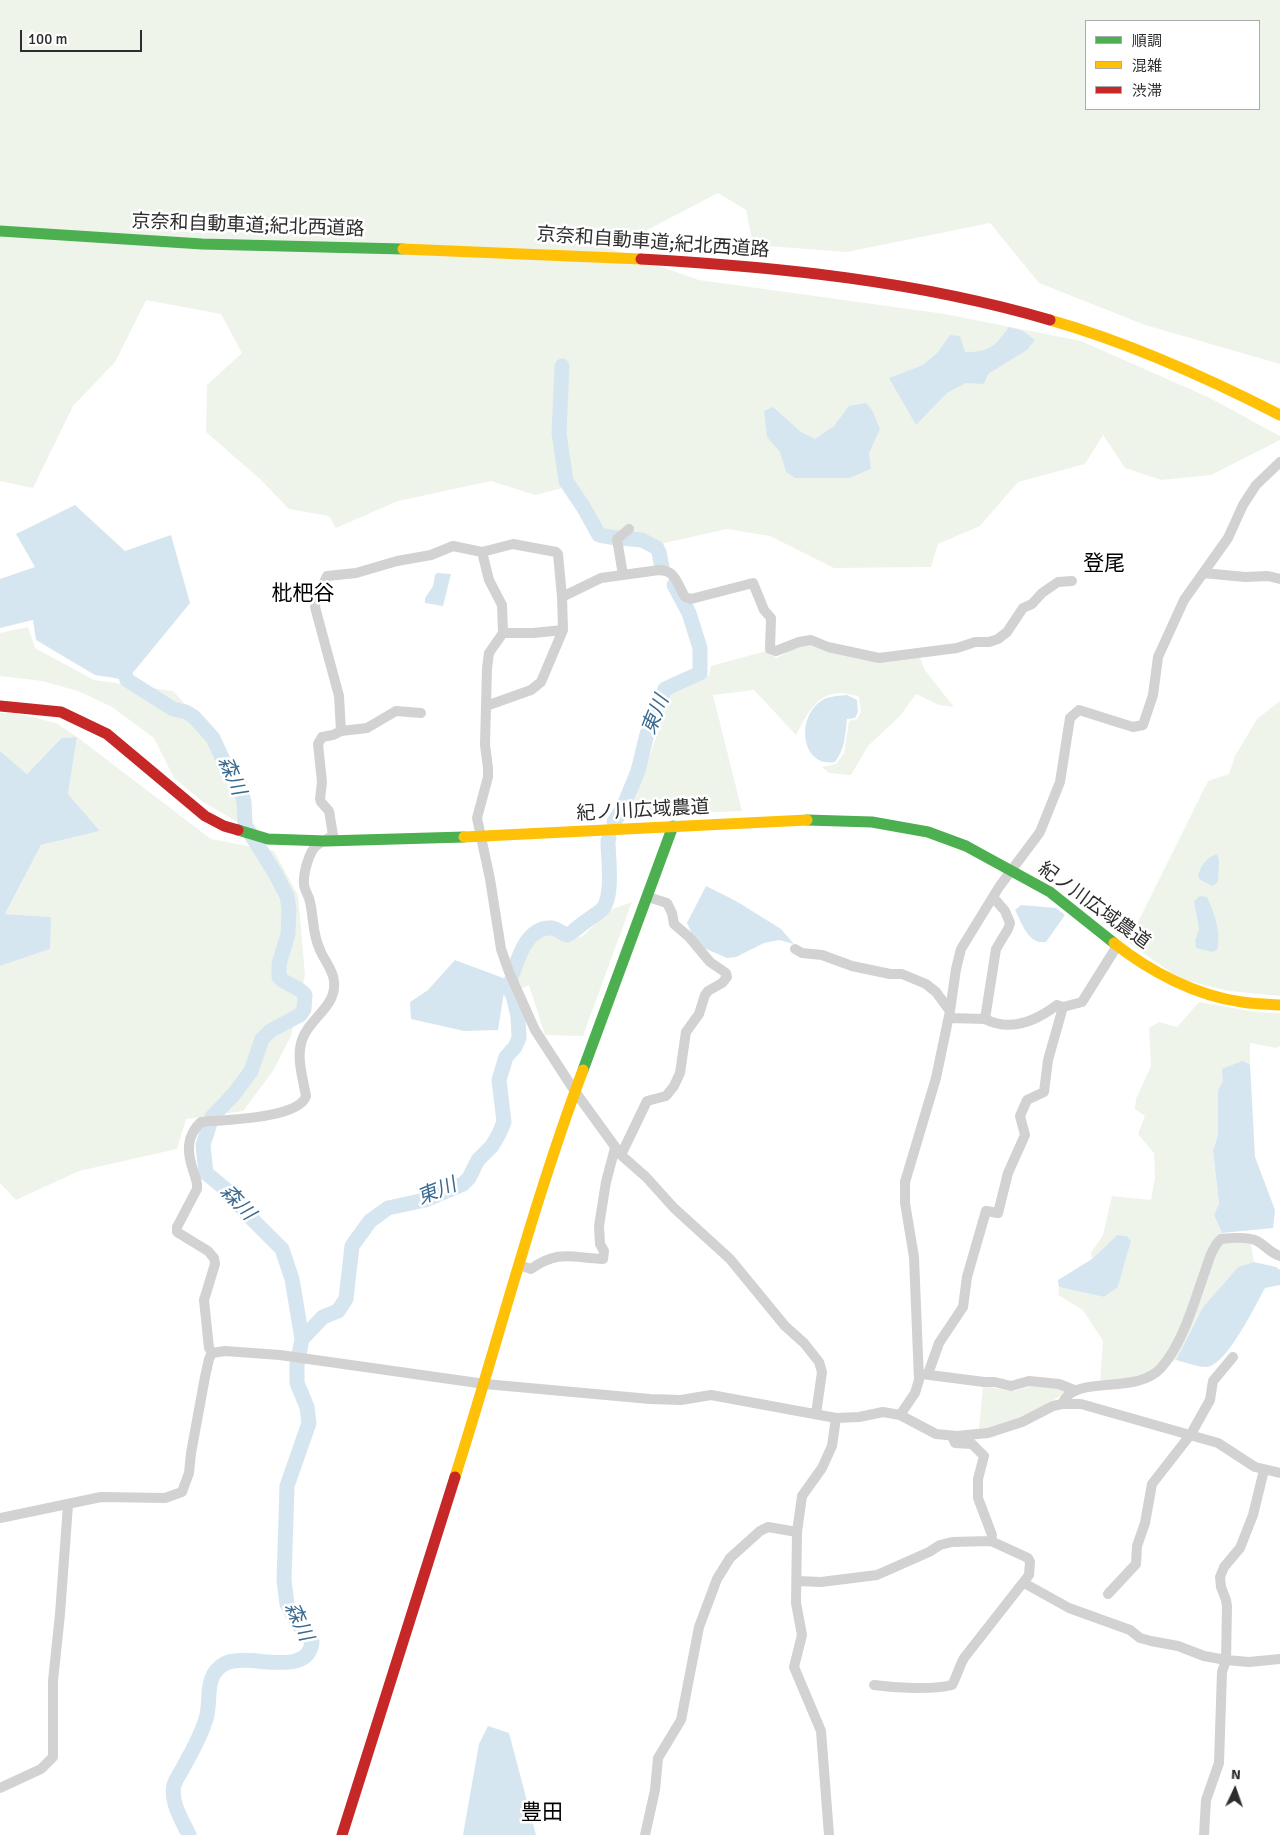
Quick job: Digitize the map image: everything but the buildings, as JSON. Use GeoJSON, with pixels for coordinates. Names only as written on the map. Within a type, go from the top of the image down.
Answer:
{"type":"FeatureCollection","features":[{"type":"Feature","properties":{"kind":"main road","name":"京奈和自動車道;紀北西道路"},"geometry":{"type":"LineString","coordinates":[[0,231],[96,238],[264,246],[522,252],[630,257],[833,275],[908,286],[1050,320],[1121,343],[1189,370],[1280,415]]}},
{"type":"Feature","properties":{"kind":"main road","name":"紀ノ川広域農道"},"geometry":{"type":"LineString","coordinates":[[0,706],[61,712],[108,734],[205,816],[224,826],[268,839],[326,842],[480,837],[808,820],[872,822],[928,832],[966,846],[1013,870],[1050,892],[1117,946],[1156,973],[1213,996],[1241,1002],[1280,1005]]}},
{"type":"Feature","properties":{"kind":"main road"},"geometry":{"type":"LineString","coordinates":[[342,1835],[485,1384],[559,1134],[673,826]]}},
{"type":"Feature","properties":{"kind":"street"},"geometry":{"type":"LineString","coordinates":[[923,1374],[914,1257],[905,1203],[905,1182],[936,1078],[961,949],[993,897],[1040,832],[1060,782],[1070,718],[1079,710],[1133,727],[1143,725],[1153,694],[1158,657],[1184,600],[1228,538],[1243,505],[1256,485],[1280,462]]}},
{"type":"Feature","properties":{"kind":"street"},"geometry":{"type":"LineString","coordinates":[[623,575],[617,540],[629,529]]}},
{"type":"Feature","properties":{"kind":"street"},"geometry":{"type":"LineString","coordinates":[[341,731],[339,696],[316,606],[316,600],[327,576],[356,573],[397,561],[431,556],[453,546],[482,552],[514,544],[556,552],[558,554],[562,597],[563,630],[539,685],[531,690],[486,706]]}},
{"type":"Feature","properties":{"kind":"street"},"geometry":{"type":"LineString","coordinates":[[482,552],[489,580],[502,605],[503,633],[489,653],[485,745],[488,768],[485,789],[476,818],[490,879],[501,949],[509,972],[535,1030],[574,1090],[618,1152],[646,1177],[674,1208],[730,1259],[785,1326],[804,1343],[819,1362],[822,1372],[816,1414]]}},
{"type":"Feature","properties":{"kind":"street"},"geometry":{"type":"LineString","coordinates":[[562,597],[601,578],[666,570],[672,573],[685,597],[691,599],[753,583],[764,610],[771,618],[770,649],[776,651],[799,642],[811,640],[828,647],[879,658],[957,648],[975,642],[989,642],[998,639],[1007,632],[1023,608],[1032,604],[1042,593],[1058,582],[1072,580]]}},
{"type":"Feature","properties":{"kind":"street"},"geometry":{"type":"LineString","coordinates":[[1203,573],[1245,577],[1268,576],[1280,579]]}},
{"type":"Feature","properties":{"kind":"street"},"geometry":{"type":"LineString","coordinates":[[503,633],[563,630]]}},
{"type":"Feature","properties":{"kind":"street"},"geometry":{"type":"LineString","coordinates":[[212,1353],[209,1348],[204,1300],[215,1264],[214,1258],[208,1251],[177,1232],[177,1228],[197,1189],[198,1183],[188,1153],[191,1137],[195,1128],[201,1122],[256,1117],[283,1112],[292,1109],[305,1100],[300,1057],[302,1038],[330,1002],[334,981],[312,929],[310,901],[304,883],[304,874],[313,850],[333,835],[330,811],[321,802],[322,782],[318,744],[322,737],[334,735],[341,731],[368,728],[396,711],[420,713]]}},
{"type":"Feature","properties":{"kind":"street"},"geometry":{"type":"LineString","coordinates":[[519,1265],[530,1269],[543,1261],[567,1255],[603,1259],[604,1251],[600,1244],[600,1219],[606,1182],[618,1152],[647,1101],[666,1096],[674,1086],[680,1073],[686,1032],[699,1014],[705,995],[726,977],[726,973],[710,962],[674,924],[672,913],[667,903],[648,897]]}},
{"type":"Feature","properties":{"kind":"street"},"geometry":{"type":"LineString","coordinates":[[985,1019],[996,949],[1010,923],[1005,911],[993,897]]}},
{"type":"Feature","properties":{"kind":"street"},"geometry":{"type":"LineString","coordinates":[[949,1014],[985,1019],[995,1024],[1015,1025],[1037,1019],[1057,1005],[1063,1007],[1082,1002],[1117,946]]}},
{"type":"Feature","properties":{"kind":"street"},"geometry":{"type":"LineString","coordinates":[[795,949],[802,953],[822,955],[852,966],[890,974],[902,974],[926,984],[936,992],[949,1014]]}},
{"type":"Feature","properties":{"kind":"street"},"geometry":{"type":"LineString","coordinates":[[900,1414],[915,1393],[939,1343],[963,1307],[967,1277],[986,1211],[998,1212],[1008,1172],[1025,1135],[1020,1116],[1027,1100],[1044,1092],[1048,1060],[1063,1007]]}},
{"type":"Feature","properties":{"kind":"street"},"geometry":{"type":"LineString","coordinates":[[1062,1404],[1064,1397],[1074,1390],[1096,1386],[1122,1385],[1140,1381],[1160,1369],[1171,1354],[1188,1321],[1212,1251],[1221,1239],[1252,1239],[1272,1253],[1280,1256]]}},
{"type":"Feature","properties":{"kind":"street"},"geometry":{"type":"LineString","coordinates":[[212,1353],[225,1351],[280,1355],[485,1384],[650,1399],[681,1400],[711,1395],[836,1418],[859,1417],[883,1412],[900,1414],[936,1434],[952,1436],[988,1433],[1022,1422],[1053,1406],[1081,1404],[1192,1434],[1218,1443],[1255,1467],[1280,1473]]}},
{"type":"Feature","properties":{"kind":"street"},"geometry":{"type":"LineString","coordinates":[[0,1518],[102,1497],[165,1498],[182,1492],[189,1473],[205,1377],[212,1353]]}},
{"type":"Feature","properties":{"kind":"street"},"geometry":{"type":"LineString","coordinates":[[1108,1594],[1136,1564],[1137,1546],[1145,1523],[1152,1484],[1192,1434],[1210,1400],[1213,1381],[1233,1357]]}},
{"type":"Feature","properties":{"kind":"street"},"geometry":{"type":"LineString","coordinates":[[923,1374],[996,1382],[1011,1386],[1029,1381],[1059,1384],[1074,1390]]}},
{"type":"Feature","properties":{"kind":"street"},"geometry":{"type":"LineString","coordinates":[[829,1835],[821,1731],[794,1667],[802,1635],[796,1603],[797,1532],[802,1496],[832,1446],[836,1418]]}},
{"type":"Feature","properties":{"kind":"street"},"geometry":{"type":"LineString","coordinates":[[952,1436],[956,1443],[972,1444],[984,1456],[978,1479],[978,1498],[992,1536],[991,1541]]}},
{"type":"Feature","properties":{"kind":"street"},"geometry":{"type":"LineString","coordinates":[[1204,1835],[1206,1800],[1219,1764],[1222,1672],[1226,1660],[1227,1606],[1220,1577],[1224,1567],[1240,1548],[1253,1515],[1264,1470]]}},
{"type":"Feature","properties":{"kind":"street"},"geometry":{"type":"LineString","coordinates":[[0,1788],[41,1769],[53,1757],[53,1681],[68,1505]]}},
{"type":"Feature","properties":{"kind":"street"},"geometry":{"type":"LineString","coordinates":[[645,1835],[655,1790],[658,1758],[681,1720],[699,1627],[716,1579],[730,1558],[760,1531],[768,1527],[797,1532]]}},
{"type":"Feature","properties":{"kind":"street"},"geometry":{"type":"LineString","coordinates":[[797,1581],[821,1582],[877,1575],[929,1552],[940,1545],[952,1542],[991,1541],[1028,1558],[1030,1562],[1029,1575],[964,1658],[952,1685],[896,1688],[874,1685]]}},
{"type":"Feature","properties":{"kind":"street"},"geometry":{"type":"LineString","coordinates":[[1024,1583],[1069,1608],[1130,1630],[1140,1638],[1178,1646],[1204,1656],[1226,1660],[1249,1662],[1280,1659]]}},
{"type":"Feature","properties":{"kind":"shaded area"},"geometry":{"type":"Polygon","coordinates":[[[0,0],[1280,0],[1280,364],[1145,325],[1039,283],[990,223],[847,252],[753,245],[746,210],[718,193],[611,249],[699,280],[945,314],[1081,341],[1208,397],[1280,436],[1280,440],[1211,475],[1161,480],[1125,468],[1103,435],[1085,464],[1018,482],[980,526],[938,544],[931,567],[834,568],[770,536],[727,529],[660,544],[612,536],[586,526],[580,509],[566,487],[535,495],[491,481],[398,501],[336,528],[329,516],[289,509],[260,479],[206,432],[207,385],[242,353],[221,314],[146,300],[115,362],[73,406],[33,488],[0,481],[0,0]]]}},
{"type":"Feature","properties":{"kind":"shaded area"},"geometry":{"type":"Polygon","coordinates":[[[1009,327],[1023,331],[1035,340],[1027,350],[988,374],[984,384],[966,383],[947,393],[916,425],[889,378],[923,365],[938,352],[950,335],[960,336],[965,352],[980,351],[995,344],[1009,327]]]}},
{"type":"Feature","properties":{"kind":"shaded area"},"geometry":{"type":"Polygon","coordinates":[[[866,403],[872,410],[880,429],[869,453],[871,469],[849,478],[795,478],[786,472],[780,452],[767,437],[764,411],[773,407],[801,432],[815,439],[834,426],[849,406],[866,403]]]}},
{"type":"Feature","properties":{"kind":"shaded area"},"geometry":{"type":"Polygon","coordinates":[[[75,505],[125,551],[171,535],[190,603],[127,680],[95,675],[36,640],[33,620],[0,628],[0,579],[35,567],[16,534],[75,505]]]}},
{"type":"Feature","properties":{"kind":"shaded area"},"geometry":{"type":"Polygon","coordinates":[[[437,573],[451,574],[443,606],[425,603],[425,598],[433,586],[437,573]]]}},
{"type":"Feature","properties":{"kind":"shaded area"},"geometry":{"type":"Polygon","coordinates":[[[28,627],[35,648],[94,680],[173,691],[219,741],[248,783],[241,824],[203,802],[174,778],[154,738],[112,707],[78,691],[42,681],[0,676],[0,633],[28,627]]]}},
{"type":"Feature","properties":{"kind":"shaded area"},"geometry":{"type":"Polygon","coordinates":[[[810,645],[828,652],[920,657],[924,669],[954,707],[939,705],[916,694],[900,716],[868,746],[851,775],[829,773],[822,767],[836,764],[844,753],[849,721],[857,719],[861,712],[859,697],[836,693],[827,696],[813,707],[796,735],[754,690],[713,695],[742,811],[629,816],[671,694],[709,675],[711,666],[766,651],[777,658],[794,648],[810,645]]]}},
{"type":"Feature","properties":{"kind":"shaded area"},"geometry":{"type":"Polygon","coordinates":[[[847,695],[857,700],[858,712],[855,718],[847,719],[843,747],[835,762],[824,762],[815,758],[809,750],[805,730],[808,719],[813,709],[824,699],[847,695]]]}},
{"type":"Feature","properties":{"kind":"shaded area"},"geometry":{"type":"Polygon","coordinates":[[[1280,701],[1280,996],[1229,991],[1180,979],[1128,942],[1208,781],[1229,774],[1235,756],[1257,719],[1280,701]]]}},
{"type":"Feature","properties":{"kind":"shaded area"},"geometry":{"type":"Polygon","coordinates":[[[0,713],[15,713],[56,723],[77,737],[60,738],[27,774],[0,751],[0,713]]]}},
{"type":"Feature","properties":{"kind":"shaded area"},"geometry":{"type":"Polygon","coordinates":[[[77,737],[211,839],[274,851],[298,895],[305,975],[291,1036],[273,1071],[243,1111],[186,1119],[177,1149],[79,1171],[16,1200],[0,1183],[0,966],[50,949],[50,917],[5,914],[41,845],[100,831],[68,794],[77,737]]]}},
{"type":"Feature","properties":{"kind":"shaded area"},"geometry":{"type":"Polygon","coordinates":[[[77,737],[68,794],[100,831],[41,845],[5,914],[51,917],[50,949],[0,966],[0,751],[27,774],[61,738],[77,737]]]}},
{"type":"Feature","properties":{"kind":"shaded area"},"geometry":{"type":"Polygon","coordinates":[[[1217,854],[1219,860],[1218,881],[1213,886],[1198,877],[1200,869],[1205,862],[1217,854]]]}},
{"type":"Feature","properties":{"kind":"shaded area"},"geometry":{"type":"Polygon","coordinates":[[[706,886],[736,901],[781,929],[794,944],[779,940],[764,943],[736,957],[727,958],[704,948],[694,938],[687,923],[706,886]]]}},
{"type":"Feature","properties":{"kind":"shaded area"},"geometry":{"type":"Polygon","coordinates":[[[1200,896],[1207,897],[1219,937],[1217,950],[1212,952],[1196,948],[1195,941],[1199,929],[1194,901],[1200,896]]]}},
{"type":"Feature","properties":{"kind":"shaded area"},"geometry":{"type":"Polygon","coordinates":[[[632,902],[583,1036],[545,1035],[529,985],[522,988],[517,978],[523,958],[531,942],[545,934],[555,935],[567,940],[583,936],[610,910],[632,902]]]}},
{"type":"Feature","properties":{"kind":"shaded area"},"geometry":{"type":"Polygon","coordinates":[[[1021,905],[1056,908],[1065,915],[1046,942],[1040,942],[1030,937],[1023,927],[1015,910],[1021,905]]]}},
{"type":"Feature","properties":{"kind":"shaded area"},"geometry":{"type":"Polygon","coordinates":[[[455,960],[506,979],[498,1030],[464,1031],[411,1019],[410,1002],[428,990],[455,960]]]}},
{"type":"Feature","properties":{"kind":"shaded area"},"geometry":{"type":"Polygon","coordinates":[[[1199,1002],[1256,1012],[1280,1013],[1280,1046],[1276,1048],[1250,1043],[1250,1064],[1242,1061],[1223,1081],[1218,1090],[1218,1135],[1213,1151],[1219,1203],[1214,1215],[1222,1233],[1251,1244],[1254,1262],[1238,1267],[1203,1307],[1176,1360],[1130,1383],[1100,1384],[1103,1341],[1083,1310],[1058,1295],[1059,1287],[1104,1297],[1118,1287],[1131,1241],[1127,1236],[1117,1235],[1092,1259],[1091,1253],[1103,1235],[1112,1196],[1151,1200],[1155,1177],[1154,1153],[1138,1134],[1145,1116],[1135,1109],[1136,1099],[1151,1066],[1149,1028],[1159,1022],[1177,1027],[1199,1002]]]}},
{"type":"Feature","properties":{"kind":"shaded area"},"geometry":{"type":"Polygon","coordinates":[[[1242,1061],[1250,1064],[1255,1157],[1275,1210],[1273,1228],[1222,1233],[1214,1215],[1219,1203],[1213,1151],[1218,1135],[1218,1090],[1223,1081],[1222,1069],[1242,1061]]]}},
{"type":"Feature","properties":{"kind":"shaded area"},"geometry":{"type":"Polygon","coordinates":[[[1117,1235],[1127,1236],[1131,1241],[1118,1287],[1104,1297],[1059,1287],[1058,1280],[1092,1259],[1117,1235]]]}},
{"type":"Feature","properties":{"kind":"shaded area"},"geometry":{"type":"Polygon","coordinates":[[[1254,1262],[1276,1267],[1280,1270],[1280,1285],[1265,1288],[1240,1334],[1214,1364],[1202,1367],[1176,1360],[1203,1307],[1238,1267],[1254,1262]]]}},
{"type":"Feature","properties":{"kind":"shaded area"},"geometry":{"type":"Polygon","coordinates":[[[983,1386],[1014,1391],[1032,1386],[1059,1388],[1067,1392],[1014,1420],[979,1429],[983,1386]]]}},
{"type":"Feature","properties":{"kind":"shaded area"},"geometry":{"type":"Polygon","coordinates":[[[488,1726],[509,1733],[536,1835],[463,1835],[479,1744],[488,1726]]]}},
{"type":"Feature","properties":{"kind":"waterway","name":"東川"},"geometry":{"type":"LineString","coordinates":[[562,366],[559,433],[566,481],[599,535],[616,538]]}},
{"type":"Feature","properties":{"kind":"waterway","name":"東川"},"geometry":{"type":"LineString","coordinates":[[620,538],[642,540],[657,548]]}},
{"type":"Feature","properties":{"kind":"waterway","name":"東川"},"geometry":{"type":"LineString","coordinates":[[659,552],[662,568]]}},
{"type":"Feature","properties":{"kind":"waterway","name":"東川"},"geometry":{"type":"LineString","coordinates":[[614,822],[622,810],[638,771],[647,734],[665,689],[700,673],[700,648],[689,613],[674,585]]}},
{"type":"Feature","properties":{"kind":"waterway","name":"森川"},"geometry":{"type":"LineString","coordinates":[[120,660],[127,680],[173,709],[186,712],[194,717],[213,738],[223,760],[240,787],[244,802],[245,825],[287,896],[289,908],[288,934],[279,964],[279,977],[305,995],[304,1009],[300,1015],[270,1031],[262,1039],[251,1071],[234,1094],[212,1117],[203,1145],[206,1173],[229,1192],[246,1213],[282,1249],[292,1279],[302,1339],[297,1365],[297,1383],[307,1407],[309,1423],[287,1486],[284,1580],[287,1604],[298,1624],[312,1642],[308,1653],[300,1660],[288,1662],[234,1661],[224,1664],[213,1675],[204,1725],[194,1748],[176,1780],[173,1791],[175,1804],[189,1835]]}},
{"type":"Feature","properties":{"kind":"waterway","name":"東川"},"geometry":{"type":"LineString","coordinates":[[513,973],[526,943],[537,932],[552,928],[567,935],[604,907],[610,880],[609,838]]}},
{"type":"Feature","properties":{"kind":"waterway","name":"東川"},"geometry":{"type":"LineString","coordinates":[[302,1339],[323,1317],[338,1311],[346,1299],[352,1246],[370,1221],[388,1208],[425,1200],[463,1184],[469,1178],[478,1160],[492,1146],[504,1122],[499,1080],[506,1057],[515,1047],[519,1038],[518,1016],[513,995],[509,989],[511,981]]}},
{"type":"Feature","properties":{"kind":"traffic: fast"},"geometry":{"type":"LineString","coordinates":[[0,231],[202,244],[403,249]]}},
{"type":"Feature","properties":{"kind":"traffic: fast"},"geometry":{"type":"LineString","coordinates":[[807,820],[872,822],[928,832],[966,846],[1050,892],[1114,943]]}},
{"type":"Feature","properties":{"kind":"traffic: fast"},"geometry":{"type":"LineString","coordinates":[[583,1070],[673,826]]}},
{"type":"Feature","properties":{"kind":"traffic: fast"},"geometry":{"type":"LineString","coordinates":[[238,830],[268,839],[326,841],[464,837]]}},
{"type":"Feature","properties":{"kind":"traffic: slow"},"geometry":{"type":"LineString","coordinates":[[403,249],[641,259]]}},
{"type":"Feature","properties":{"kind":"traffic: slow"},"geometry":{"type":"LineString","coordinates":[[1050,320],[1138,350],[1224,387],[1280,415]]}},
{"type":"Feature","properties":{"kind":"traffic: slow"},"geometry":{"type":"LineString","coordinates":[[464,837],[807,820]]}},
{"type":"Feature","properties":{"kind":"traffic: slow"},"geometry":{"type":"LineString","coordinates":[[1114,943],[1142,963],[1191,988],[1225,999],[1247,1003],[1280,1005]]}},
{"type":"Feature","properties":{"kind":"traffic: slow"},"geometry":{"type":"LineString","coordinates":[[455,1477],[548,1171],[583,1070]]}},
{"type":"Feature","properties":{"kind":"traffic: jam"},"geometry":{"type":"LineString","coordinates":[[641,259],[744,266],[847,278],[949,295],[1050,320]]}},
{"type":"Feature","properties":{"kind":"traffic: jam"},"geometry":{"type":"LineString","coordinates":[[0,706],[61,712],[107,734],[205,816],[224,826],[238,830]]}},
{"type":"Feature","properties":{"kind":"traffic: jam"},"geometry":{"type":"LineString","coordinates":[[342,1835],[455,1477]]}},
{"type":"Feature","properties":{"kind":"district","name":"登尾"},"geometry":{"type":"Point","coordinates":[1104,564]}},
{"type":"Feature","properties":{"kind":"district","name":"枇杷谷"},"geometry":{"type":"Point","coordinates":[303,594]}},
{"type":"Feature","properties":{"kind":"district","name":"豊田"},"geometry":{"type":"Point","coordinates":[542,1813]}}]}
